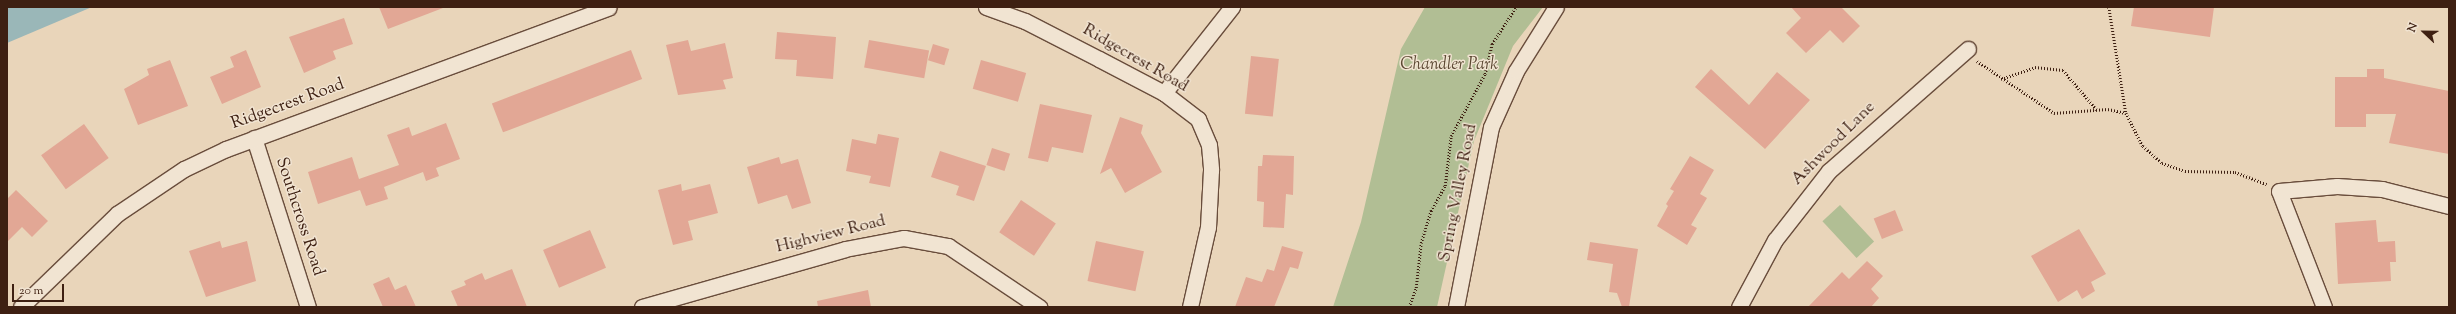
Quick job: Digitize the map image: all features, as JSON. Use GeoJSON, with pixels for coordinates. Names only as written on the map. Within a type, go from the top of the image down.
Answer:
{"type":"FeatureCollection","features":[{"type":"Feature","properties":{"kind":"street","name":"Ridgecrest Road"},"geometry":{"type":"LineString","coordinates":[[21,307],[117,214],[154,186],[226,149],[609,7]]}},
{"type":"Feature","properties":{"kind":"street","name":"Ridgecrest Road"},"geometry":{"type":"LineString","coordinates":[[986,7],[1025,21],[1164,93],[1198,119],[1209,145],[1208,227],[1190,307]]}},
{"type":"Feature","properties":{"kind":"street"},"geometry":{"type":"LineString","coordinates":[[1164,93],[1232,7]]}},
{"type":"Feature","properties":{"kind":"street","name":"Spring Valley Road"},"geometry":{"type":"LineString","coordinates":[[1456,307],[1491,127],[1516,71],[1556,7]]}},
{"type":"Feature","properties":{"kind":"street","name":"Ashwood Lane"},"geometry":{"type":"LineString","coordinates":[[1739,307],[1775,240],[1829,171],[1968,49]]}},
{"type":"Feature","properties":{"kind":"street","name":"Southcross Road"},"geometry":{"type":"LineString","coordinates":[[254,138],[308,307]]}},
{"type":"Feature","properties":{"kind":"street"},"geometry":{"type":"LineString","coordinates":[[2324,307],[2279,191],[2337,186],[2382,189],[2449,206]]}},
{"type":"Feature","properties":{"kind":"street","name":"Highview Road"},"geometry":{"type":"LineString","coordinates":[[642,307],[845,249],[904,238],[948,246],[1038,307]]}},
{"type":"Feature","properties":{"kind":"path"},"geometry":{"type":"LineString","coordinates":[[1409,307],[1416,288],[1421,243],[1431,211],[1445,186],[1451,136],[1485,74],[1492,44],[1516,7]]}},
{"type":"Feature","properties":{"kind":"path"},"geometry":{"type":"LineString","coordinates":[[2109,7],[2126,113],[2143,146],[2162,163],[2185,171],[2252,176],[2279,191]]}},
{"type":"Feature","properties":{"kind":"path"},"geometry":{"type":"LineString","coordinates":[[1968,49],[1982,68],[2054,113],[2097,110],[2126,113]]}},
{"type":"Feature","properties":{"kind":"path"},"geometry":{"type":"LineString","coordinates":[[2001,79],[2035,67],[2063,70],[2097,110]]}},
{"type":"Feature","properties":{"kind":"green space","name":"Chandler Park"},"geometry":{"type":"Polygon","coordinates":[[[1425,7],[1543,7],[1513,46],[1474,141],[1437,307],[1333,307],[1361,222],[1401,49],[1425,7]]]}},
{"type":"Feature","properties":{"kind":"green space"},"geometry":{"type":"Polygon","coordinates":[[[1840,205],[1874,242],[1857,258],[1822,221],[1840,205]]]}},
{"type":"Feature","properties":{"kind":"water"},"geometry":{"type":"Polygon","coordinates":[[[7,7],[92,7],[7,43],[7,7]]]}},
{"type":"Feature","properties":{"kind":"building"},"geometry":{"type":"Polygon","coordinates":[[[379,7],[443,7],[443,8],[388,29],[379,7]]]}},
{"type":"Feature","properties":{"kind":"building"},"geometry":{"type":"Polygon","coordinates":[[[1791,7],[1841,7],[1860,26],[1843,43],[1830,30],[1806,53],[1786,33],[1801,18],[1791,7]]]}},
{"type":"Feature","properties":{"kind":"building"},"geometry":{"type":"Polygon","coordinates":[[[2134,7],[2214,7],[2210,37],[2131,26],[2134,7]]]}},
{"type":"Feature","properties":{"kind":"building"},"geometry":{"type":"Polygon","coordinates":[[[344,18],[353,44],[333,51],[336,59],[304,73],[289,37],[344,18]]]}},
{"type":"Feature","properties":{"kind":"building"},"geometry":{"type":"Polygon","coordinates":[[[777,32],[836,37],[833,79],[796,76],[797,60],[775,59],[777,32]]]}},
{"type":"Feature","properties":{"kind":"building"},"geometry":{"type":"Polygon","coordinates":[[[688,40],[691,51],[725,43],[733,78],[723,80],[726,89],[678,95],[666,45],[688,40]]]}},
{"type":"Feature","properties":{"kind":"building"},"geometry":{"type":"Polygon","coordinates":[[[869,40],[929,51],[924,78],[864,68],[869,40]]]}},
{"type":"Feature","properties":{"kind":"building"},"geometry":{"type":"Polygon","coordinates":[[[933,44],[949,49],[944,65],[928,60],[933,44]]]}},
{"type":"Feature","properties":{"kind":"building"},"geometry":{"type":"Polygon","coordinates":[[[246,50],[261,87],[222,104],[210,77],[234,67],[230,57],[246,50]]]}},
{"type":"Feature","properties":{"kind":"building"},"geometry":{"type":"Polygon","coordinates":[[[631,50],[642,79],[503,132],[492,103],[631,50]]]}},
{"type":"Feature","properties":{"kind":"building"},"geometry":{"type":"Polygon","coordinates":[[[1251,56],[1279,59],[1273,117],[1245,114],[1251,56]]]}},
{"type":"Feature","properties":{"kind":"building"},"geometry":{"type":"Polygon","coordinates":[[[170,60],[188,106],[138,125],[124,89],[149,75],[147,69],[170,60]]]}},
{"type":"Feature","properties":{"kind":"building"},"geometry":{"type":"Polygon","coordinates":[[[981,60],[1026,73],[1018,102],[973,89],[981,60]]]}},
{"type":"Feature","properties":{"kind":"building"},"geometry":{"type":"Polygon","coordinates":[[[1711,69],[1749,105],[1777,72],[1810,100],[1765,149],[1695,87],[1711,69]]]}},
{"type":"Feature","properties":{"kind":"building"},"geometry":{"type":"Polygon","coordinates":[[[2367,69],[2384,69],[2384,78],[2449,91],[2449,154],[2389,143],[2396,114],[2366,114],[2366,127],[2335,127],[2335,77],[2367,77],[2367,69]]]}},
{"type":"Feature","properties":{"kind":"building"},"geometry":{"type":"Polygon","coordinates":[[[1040,104],[1092,115],[1083,153],[1052,147],[1048,162],[1028,158],[1040,104]]]}},
{"type":"Feature","properties":{"kind":"building"},"geometry":{"type":"Polygon","coordinates":[[[1120,117],[1143,125],[1141,133],[1162,172],[1125,193],[1111,168],[1100,174],[1120,117]]]}},
{"type":"Feature","properties":{"kind":"building"},"geometry":{"type":"Polygon","coordinates":[[[446,123],[460,159],[436,168],[439,176],[426,181],[423,172],[384,187],[388,199],[366,206],[360,190],[318,204],[308,172],[352,157],[359,179],[399,165],[387,135],[409,127],[412,136],[446,123]]]}},
{"type":"Feature","properties":{"kind":"building"},"geometry":{"type":"Polygon","coordinates":[[[84,124],[109,158],[66,189],[41,155],[84,124]]]}},
{"type":"Feature","properties":{"kind":"building"},"geometry":{"type":"Polygon","coordinates":[[[878,134],[899,138],[890,187],[869,183],[871,176],[846,171],[852,139],[876,144],[878,134]]]}},
{"type":"Feature","properties":{"kind":"building"},"geometry":{"type":"Polygon","coordinates":[[[992,148],[1010,154],[1005,171],[986,165],[992,148]]]}},
{"type":"Feature","properties":{"kind":"building"},"geometry":{"type":"Polygon","coordinates":[[[940,151],[986,166],[974,201],[956,195],[959,186],[931,177],[940,151]]]}},
{"type":"Feature","properties":{"kind":"building"},"geometry":{"type":"Polygon","coordinates":[[[1263,155],[1294,156],[1293,195],[1286,194],[1284,228],[1263,227],[1264,202],[1257,201],[1258,166],[1262,166],[1263,155]]]}},
{"type":"Feature","properties":{"kind":"building"},"geometry":{"type":"Polygon","coordinates":[[[1690,156],[1714,170],[1700,194],[1707,198],[1691,225],[1697,228],[1687,245],[1657,226],[1668,206],[1666,204],[1674,191],[1670,189],[1690,156]]]}},
{"type":"Feature","properties":{"kind":"building"},"geometry":{"type":"Polygon","coordinates":[[[779,157],[781,164],[798,159],[811,203],[792,209],[787,195],[758,204],[747,167],[779,157]]]}},
{"type":"Feature","properties":{"kind":"building"},"geometry":{"type":"Polygon","coordinates":[[[681,184],[682,191],[710,184],[718,213],[688,221],[693,240],[673,245],[658,190],[681,184]]]}},
{"type":"Feature","properties":{"kind":"building"},"geometry":{"type":"Polygon","coordinates":[[[16,190],[48,221],[32,237],[22,227],[7,242],[7,199],[16,190]]]}},
{"type":"Feature","properties":{"kind":"building"},"geometry":{"type":"Polygon","coordinates":[[[1021,200],[1056,223],[1034,256],[999,232],[1021,200]]]}},
{"type":"Feature","properties":{"kind":"building"},"geometry":{"type":"Polygon","coordinates":[[[1895,210],[1903,230],[1882,239],[1874,219],[1895,210]]]}},
{"type":"Feature","properties":{"kind":"building"},"geometry":{"type":"Polygon","coordinates":[[[2376,220],[2378,242],[2395,241],[2396,262],[2390,262],[2391,281],[2338,284],[2335,223],[2376,220]]]}},
{"type":"Feature","properties":{"kind":"building"},"geometry":{"type":"Polygon","coordinates":[[[2079,229],[2106,274],[2091,282],[2095,291],[2082,299],[2077,290],[2058,302],[2031,256],[2079,229]]]}},
{"type":"Feature","properties":{"kind":"building"},"geometry":{"type":"Polygon","coordinates":[[[590,230],[606,268],[559,288],[543,250],[590,230]]]}},
{"type":"Feature","properties":{"kind":"building"},"geometry":{"type":"Polygon","coordinates":[[[220,241],[222,248],[247,241],[256,281],[206,297],[189,251],[220,241]]]}},
{"type":"Feature","properties":{"kind":"building"},"geometry":{"type":"Polygon","coordinates":[[[1096,241],[1144,251],[1135,291],[1087,281],[1096,241]]]}},
{"type":"Feature","properties":{"kind":"building"},"geometry":{"type":"Polygon","coordinates":[[[1590,242],[1638,249],[1629,307],[1622,307],[1617,293],[1609,292],[1613,264],[1587,260],[1590,242]]]}},
{"type":"Feature","properties":{"kind":"building"},"geometry":{"type":"Polygon","coordinates":[[[1282,246],[1303,252],[1298,269],[1290,267],[1274,307],[1235,307],[1246,277],[1262,282],[1267,269],[1274,271],[1282,246]]]}},
{"type":"Feature","properties":{"kind":"building"},"geometry":{"type":"Polygon","coordinates":[[[1867,261],[1883,276],[1871,289],[1879,298],[1871,307],[1808,307],[1842,272],[1849,279],[1867,261]]]}},
{"type":"Feature","properties":{"kind":"building"},"geometry":{"type":"Polygon","coordinates":[[[512,269],[527,307],[458,307],[451,291],[466,285],[464,281],[482,273],[485,280],[512,269]]]}},
{"type":"Feature","properties":{"kind":"building"},"geometry":{"type":"Polygon","coordinates":[[[389,277],[395,290],[406,285],[416,307],[383,307],[373,284],[389,277]]]}},
{"type":"Feature","properties":{"kind":"building"},"geometry":{"type":"Polygon","coordinates":[[[868,290],[871,307],[818,307],[817,301],[868,290]]]}}]}
